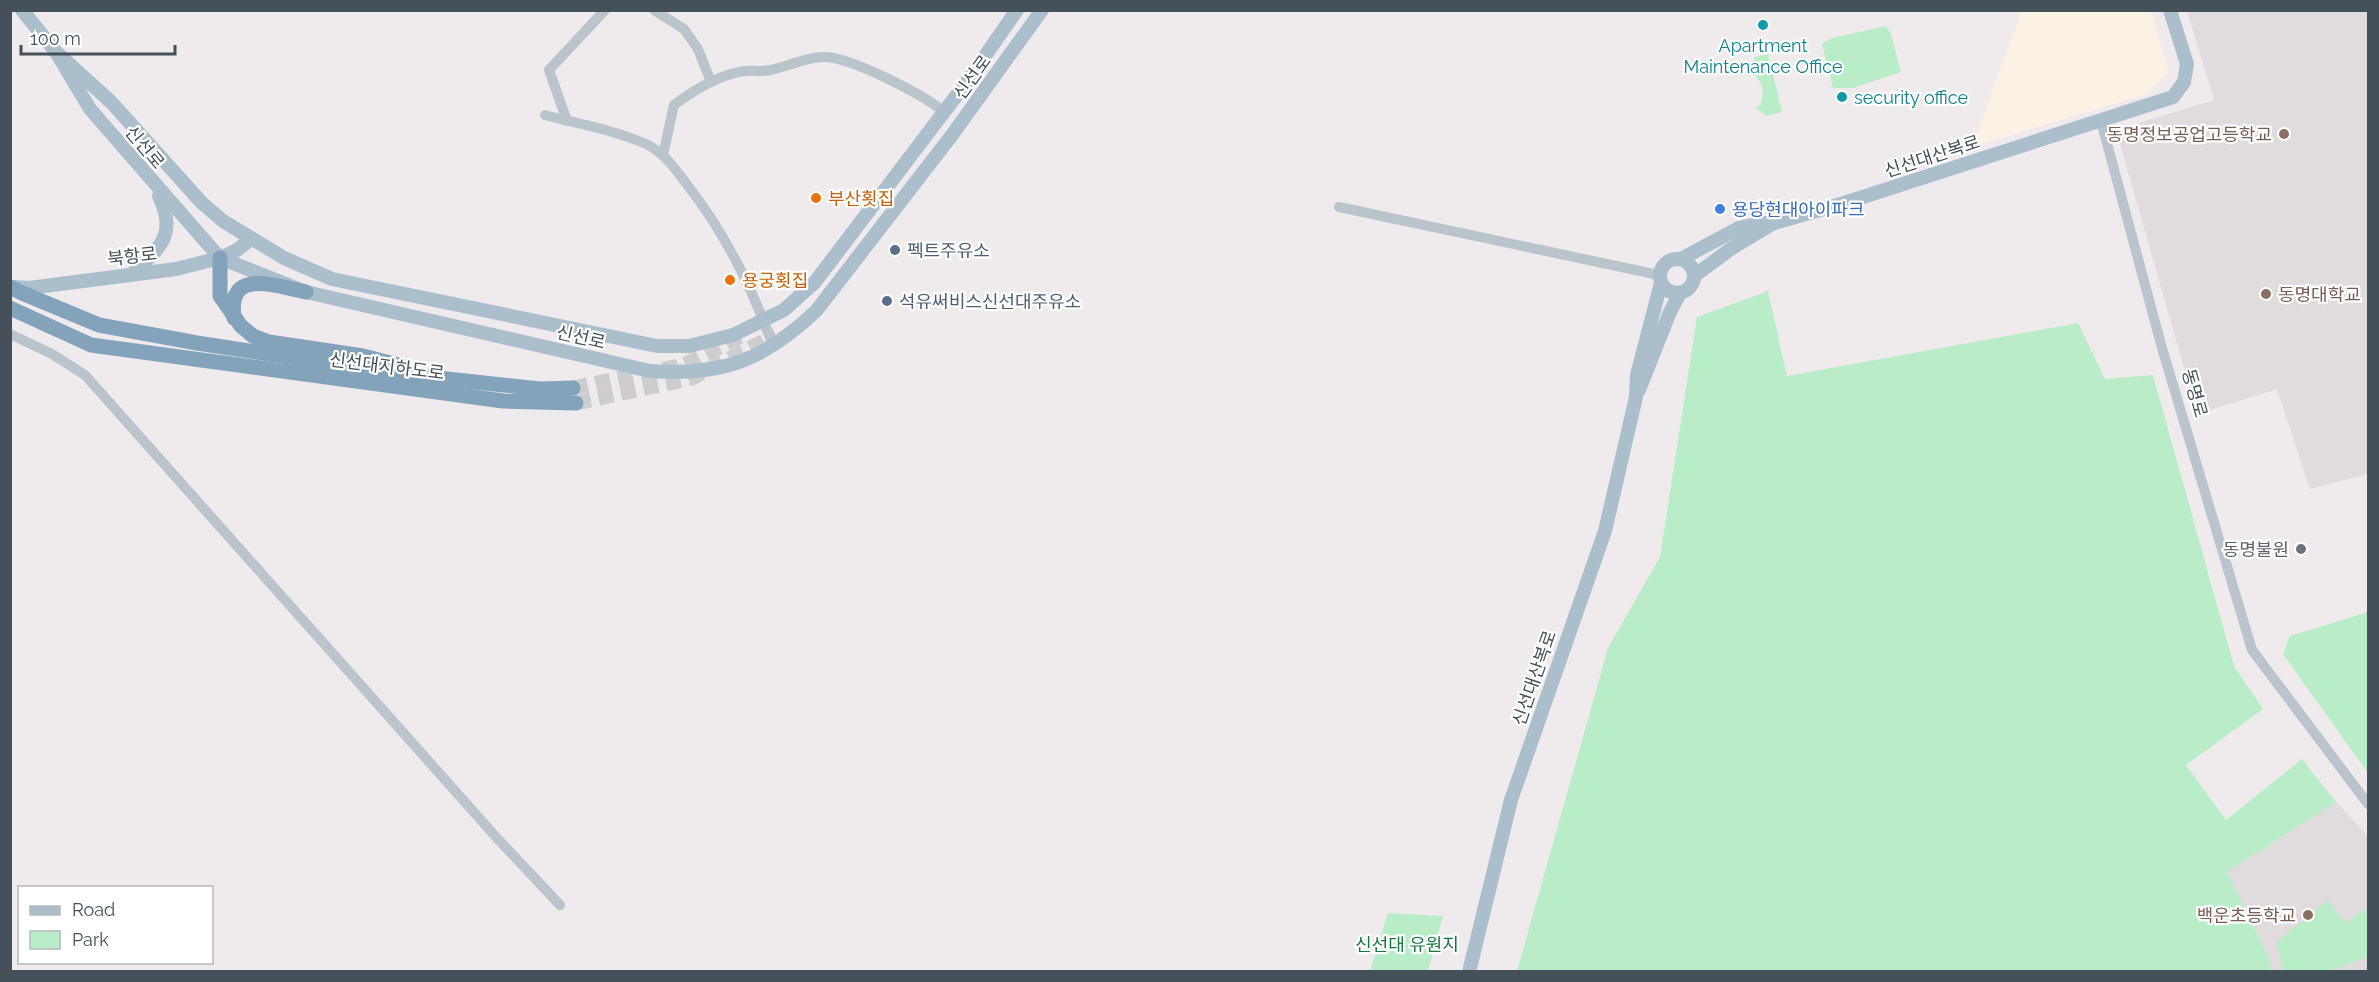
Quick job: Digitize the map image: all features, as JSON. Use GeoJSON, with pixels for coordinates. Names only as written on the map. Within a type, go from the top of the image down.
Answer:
{"type":"FeatureCollection","features":[{"type":"Feature","properties":{"kind":"highway"},"geometry":{"type":"LineString","coordinates":[[220,258],[220,296],[234,318],[253,336],[269,342],[363,356],[455,380]]}},
{"type":"Feature","properties":{"kind":"highway"},"geometry":{"type":"LineString","coordinates":[[234,318],[232,302],[238,289],[247,284],[260,283],[306,292]]}},
{"type":"Feature","properties":{"kind":"highway","name":"신선대지하도로"},"geometry":{"type":"LineString","coordinates":[[10,287],[99,325],[337,365],[540,389],[575,396],[503,401],[91,345],[10,308]]}},
{"type":"Feature","properties":{"kind":"main road","name":"신선로"},"geometry":{"type":"LineString","coordinates":[[22,10],[56,52],[90,109],[152,183],[220,258],[306,292],[650,371],[687,372],[730,367],[757,356],[816,311],[952,135],[1042,10]]}},
{"type":"Feature","properties":{"kind":"main road","name":"신선로"},"geometry":{"type":"LineString","coordinates":[[56,52],[111,102],[202,203],[223,221],[284,258],[332,279],[657,346],[689,346],[733,335],[784,310],[815,282],[944,112],[1017,10]]}},
{"type":"Feature","properties":{"kind":"main road"},"geometry":{"type":"LineString","coordinates":[[2101,121],[2173,97],[2184,82],[2187,63],[2170,10]]}},
{"type":"Feature","properties":{"kind":"main road","name":"신선대산복로"},"geometry":{"type":"LineString","coordinates":[[1636,397],[1646,378],[1670,312],[1680,293],[1692,284],[1694,276],[1732,248],[1774,223],[1841,204],[2101,121]]}},
{"type":"Feature","properties":{"kind":"main road"},"geometry":{"type":"LineString","coordinates":[[131,275],[152,255],[168,227],[166,213],[152,183]]}},
{"type":"Feature","properties":{"kind":"main road","name":"신선대산복로"},"geometry":{"type":"LineString","coordinates":[[1469,972],[1511,800],[1605,531],[1636,397],[1637,375],[1661,267],[1666,261],[1673,258],[1681,259],[1739,228],[1760,223],[1774,223]]}},
{"type":"Feature","properties":{"kind":"main road","name":"북항로"},"geometry":{"type":"LineString","coordinates":[[10,287],[29,288],[176,269],[220,258],[237,250],[251,239]]}},
{"type":"Feature","properties":{"kind":"main road"},"geometry":{"type":"LineString","coordinates":[[1681,259],[1693,268],[1694,276]]}},
{"type":"Feature","properties":{"kind":"main road"},"geometry":{"type":"LineString","coordinates":[[1660,279],[1665,289],[1672,293],[1680,293]]}},
{"type":"Feature","properties":{"kind":"street"},"geometry":{"type":"LineString","coordinates":[[567,121],[549,70],[605,10]]}},
{"type":"Feature","properties":{"kind":"street"},"geometry":{"type":"LineString","coordinates":[[654,10],[684,29],[698,49],[711,82]]}},
{"type":"Feature","properties":{"kind":"street"},"geometry":{"type":"LineString","coordinates":[[663,155],[674,105],[692,92],[711,82],[743,71],[767,71],[825,57],[849,63],[904,87],[933,103],[944,112]]}},
{"type":"Feature","properties":{"kind":"street"},"geometry":{"type":"LineString","coordinates":[[545,115],[647,144],[663,155],[703,204],[722,234],[764,320],[773,346]]}},
{"type":"Feature","properties":{"kind":"street","name":"동명로"},"geometry":{"type":"LineString","coordinates":[[2101,121],[2162,348],[2252,650],[2368,804]]}},
{"type":"Feature","properties":{"kind":"street"},"geometry":{"type":"LineString","coordinates":[[1339,207],[1660,279]]}},
{"type":"Feature","properties":{"kind":"street"},"geometry":{"type":"LineString","coordinates":[[10,333],[52,354],[85,375],[496,837],[560,905]]}},
{"type":"Feature","properties":{"kind":"shaded area"},"geometry":{"type":"Polygon","coordinates":[[[2022,10],[2151,11],[2169,73],[2147,94],[1972,147],[2022,10]]]}},
{"type":"Feature","properties":{"kind":"shaded area","name":"동명대학교"},"geometry":{"type":"Polygon","coordinates":[[[2187,11],[2368,11],[2368,474],[2310,489],[2277,389],[2197,414],[2116,130],[2214,100],[2187,11]]]}},
{"type":"Feature","properties":{"kind":"shaded area","name":"백운초등학교"},"geometry":{"type":"Polygon","coordinates":[[[2336,802],[2368,836],[2368,971],[2271,971],[2269,958],[2227,872],[2336,802]]]}},
{"type":"Feature","properties":{"kind":"green space"},"geometry":{"type":"Polygon","coordinates":[[[1886,26],[1891,34],[1901,72],[1853,88],[1833,88],[1822,44],[1832,38],[1886,26]]]}},
{"type":"Feature","properties":{"kind":"green space"},"geometry":{"type":"Polygon","coordinates":[[[1768,54],[1782,112],[1767,116],[1755,108],[1760,106],[1763,92],[1759,80],[1752,73],[1755,57],[1768,54]]]}},
{"type":"Feature","properties":{"kind":"green space"},"geometry":{"type":"Polygon","coordinates":[[[1768,291],[1787,376],[2078,323],[2105,379],[2153,375],[2234,666],[2263,709],[2186,765],[2226,820],[2302,759],[2336,802],[2227,872],[2269,958],[2271,971],[1517,971],[1608,648],[1660,557],[1697,317],[1768,291]]]}},
{"type":"Feature","properties":{"kind":"green space"},"geometry":{"type":"Polygon","coordinates":[[[2368,612],[2368,773],[2283,654],[2290,636],[2368,612]]]}},
{"type":"Feature","properties":{"kind":"green space"},"geometry":{"type":"Polygon","coordinates":[[[2328,900],[2345,923],[2365,909],[2368,913],[2368,957],[2329,971],[2283,971],[2277,942],[2328,900]]]}},
{"type":"Feature","properties":{"kind":"green space","name":"신선대 유원지"},"geometry":{"type":"Polygon","coordinates":[[[1388,913],[1443,916],[1428,971],[1370,971],[1388,913]]]}},
{"type":"Feature","properties":{"kind":"tunnel"},"geometry":{"type":"LineString","coordinates":[[573,388],[684,365],[745,334]]}},
{"type":"Feature","properties":{"kind":"tunnel"},"geometry":{"type":"LineString","coordinates":[[576,403],[692,378],[776,335]]}},
{"type":"Feature","properties":{"kind":"place","name":"Apartment Maintenance Office"},"geometry":{"type":"Point","coordinates":[1763,25]}},
{"type":"Feature","properties":{"kind":"place","name":"security office"},"geometry":{"type":"Point","coordinates":[1842,97]}},
{"type":"Feature","properties":{"kind":"place","name":"동명정보공업고등학교"},"geometry":{"type":"Point","coordinates":[2284,134]}},
{"type":"Feature","properties":{"kind":"place","name":"부산횟집"},"geometry":{"type":"Point","coordinates":[816,198]}},
{"type":"Feature","properties":{"kind":"place","name":"용당현대아이파크"},"geometry":{"type":"Point","coordinates":[1720,209]}},
{"type":"Feature","properties":{"kind":"place","name":"펙트주유소"},"geometry":{"type":"Point","coordinates":[895,250]}},
{"type":"Feature","properties":{"kind":"place","name":"용궁횟집"},"geometry":{"type":"Point","coordinates":[730,280]}},
{"type":"Feature","properties":{"kind":"place","name":"동명대학교"},"geometry":{"type":"Point","coordinates":[2266,294]}},
{"type":"Feature","properties":{"kind":"place","name":"석유써비스신선대주유소"},"geometry":{"type":"Point","coordinates":[887,301]}},
{"type":"Feature","properties":{"kind":"place","name":"동명불원"},"geometry":{"type":"Point","coordinates":[2301,549]}},
{"type":"Feature","properties":{"kind":"place","name":"백운초등학교"},"geometry":{"type":"Point","coordinates":[2308,915]}}]}
